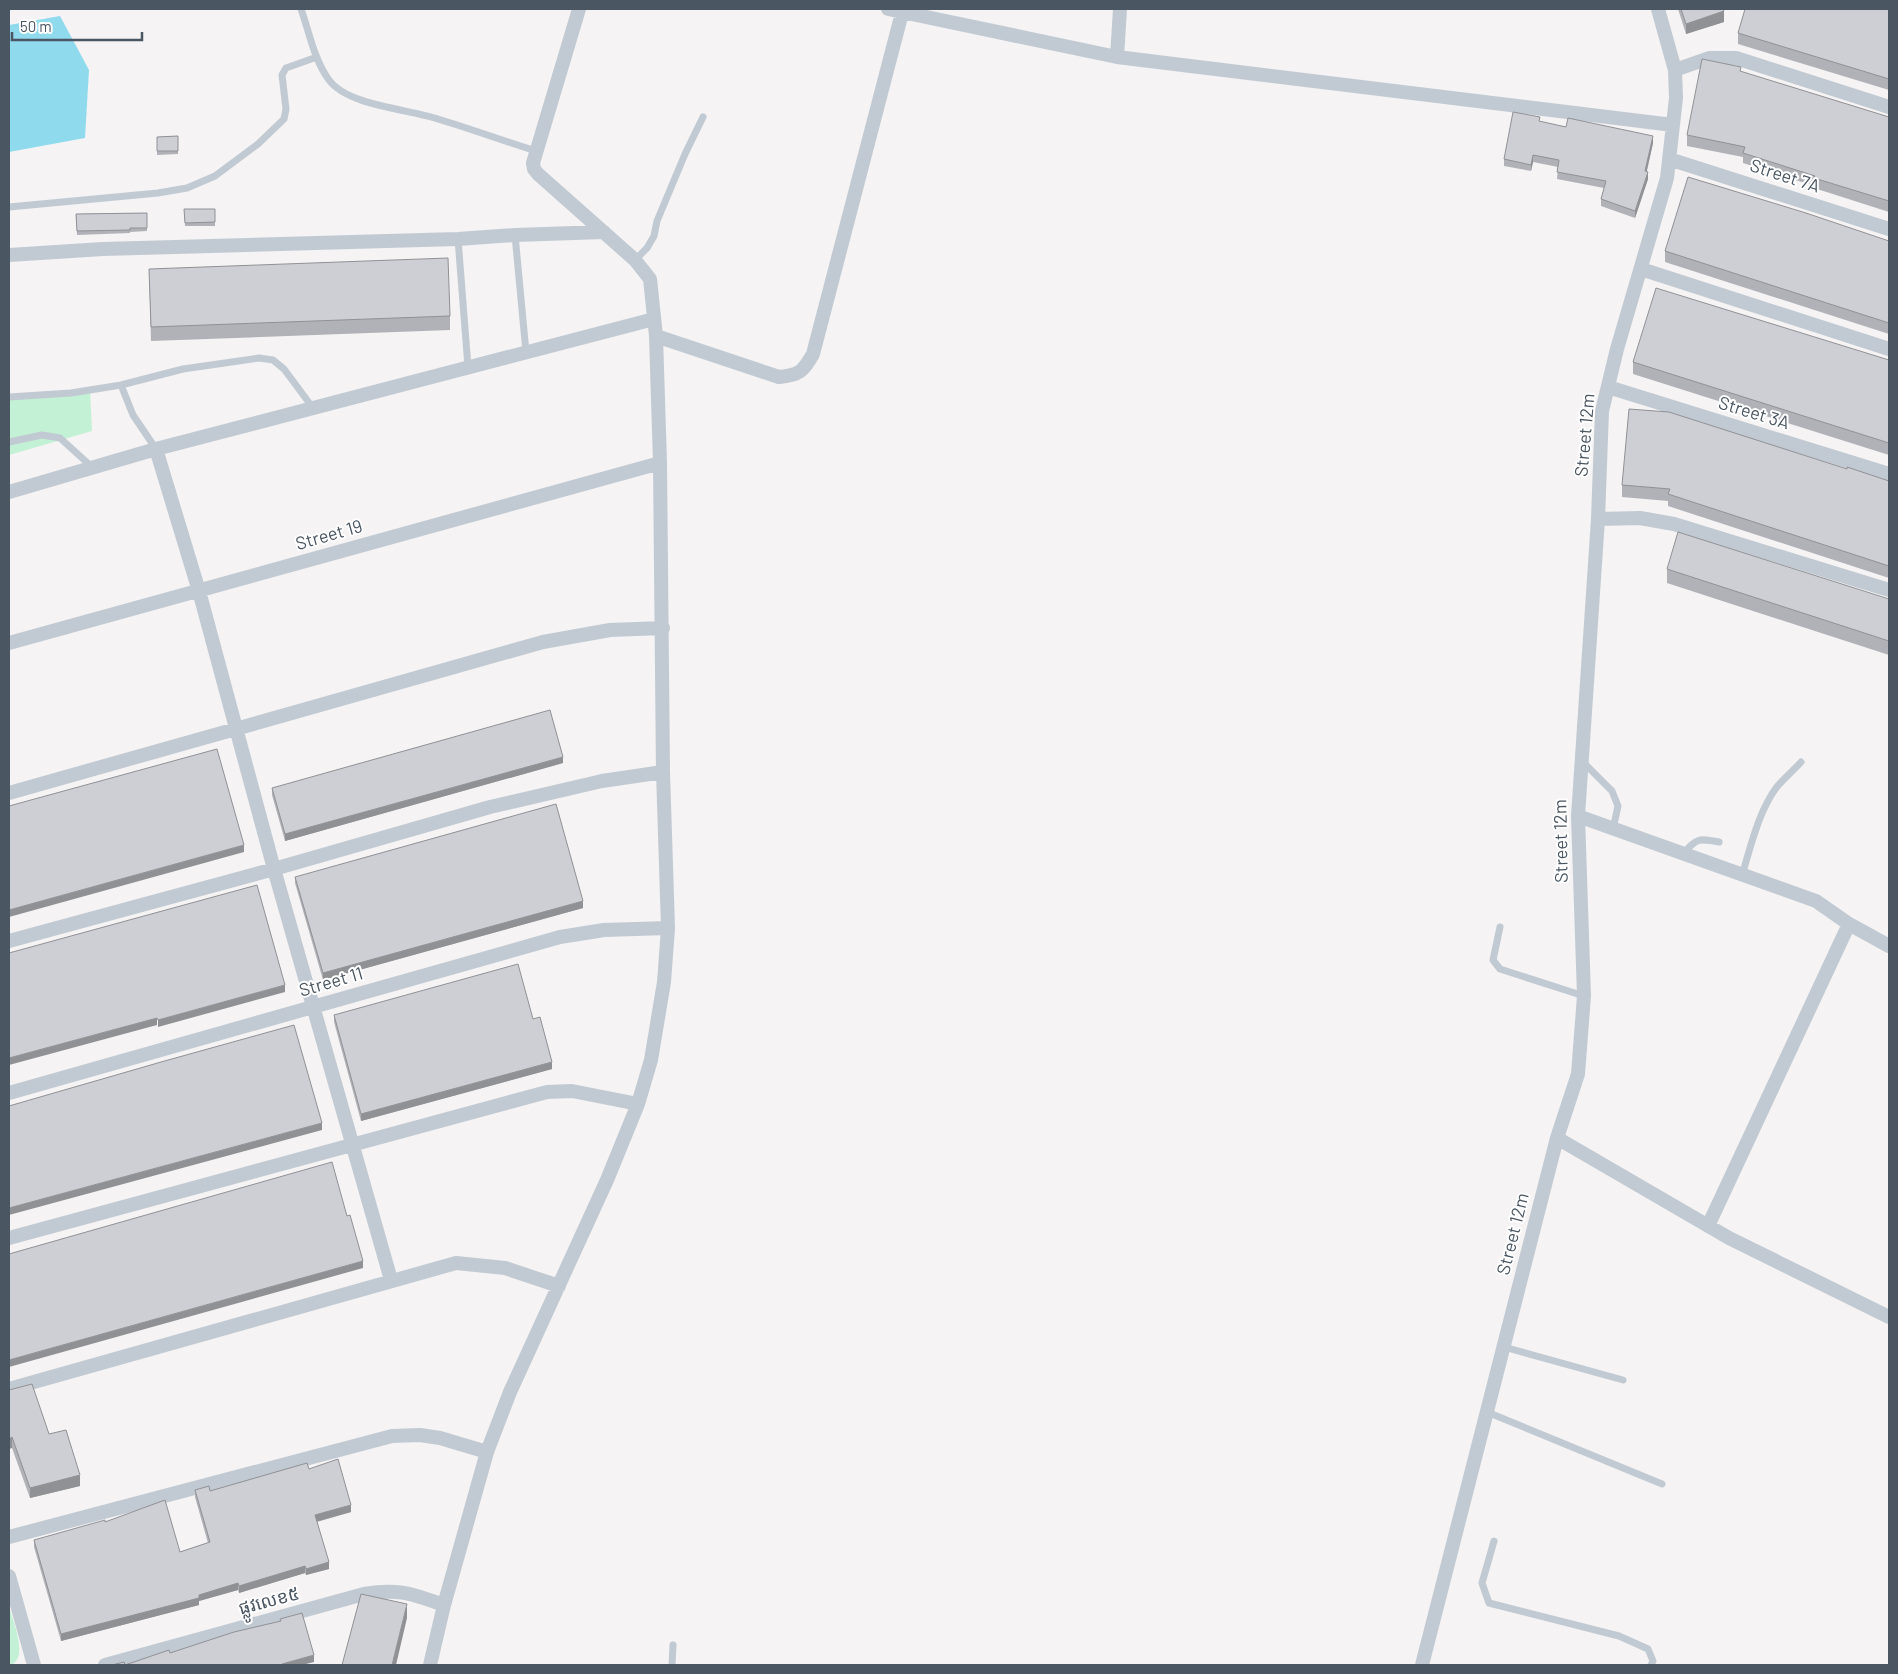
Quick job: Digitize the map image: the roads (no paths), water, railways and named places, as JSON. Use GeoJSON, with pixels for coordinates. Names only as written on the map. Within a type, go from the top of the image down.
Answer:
{"type":"FeatureCollection","features":[{"type":"Feature","properties":{"kind":"street"},"geometry":{"type":"LineString","coordinates":[[430,1665],[444,1605],[487,1452],[510,1392],[607,1180],[638,1104],[651,1060],[664,982],[668,928],[663,772],[660,463],[656,336],[650,279],[636,260],[538,174],[533,163],[579,9]]}},
{"type":"Feature","properties":{"kind":"street"},"geometry":{"type":"LineString","coordinates":[[888,9],[902,10],[1117,57],[1673,125]]}},
{"type":"Feature","properties":{"kind":"street"},"geometry":{"type":"LineString","coordinates":[[1117,57],[1120,9]]}},
{"type":"Feature","properties":{"kind":"street","name":"Street 12m"},"geometry":{"type":"LineString","coordinates":[[1422,1665],[1557,1138],[1578,1074],[1584,996],[1578,816],[1598,519],[1602,411],[1616,349],[1667,178],[1676,98],[1675,70],[1658,9]]}},
{"type":"Feature","properties":{"kind":"street"},"geometry":{"type":"LineString","coordinates":[[656,336],[778,377],[792,376],[800,372],[807,365],[813,354],[902,10]]}},
{"type":"Feature","properties":{"kind":"street"},"geometry":{"type":"LineString","coordinates":[[1675,70],[1709,58],[1736,58],[1889,107]]}},
{"type":"Feature","properties":{"kind":"street","name":"Street 7A"},"geometry":{"type":"LineString","coordinates":[[1669,159],[1889,229]]}},
{"type":"Feature","properties":{"kind":"street"},"geometry":{"type":"LineString","coordinates":[[9,255],[103,249],[458,240],[515,235],[604,232]]}},
{"type":"Feature","properties":{"kind":"street"},"geometry":{"type":"LineString","coordinates":[[1641,269],[1889,349]]}},
{"type":"Feature","properties":{"kind":"street"},"geometry":{"type":"LineString","coordinates":[[9,492],[156,449],[654,319]]}},
{"type":"Feature","properties":{"kind":"street","name":"Street 3A"},"geometry":{"type":"LineString","coordinates":[[1608,387],[1889,474]]}},
{"type":"Feature","properties":{"kind":"street"},"geometry":{"type":"LineString","coordinates":[[156,449],[199,591],[274,869],[391,1280]]}},
{"type":"Feature","properties":{"kind":"street","name":"Street 19"},"geometry":{"type":"LineString","coordinates":[[9,643],[660,463]]}},
{"type":"Feature","properties":{"kind":"street"},"geometry":{"type":"LineString","coordinates":[[1598,519],[1640,518],[1674,524],[1889,590]]}},
{"type":"Feature","properties":{"kind":"street"},"geometry":{"type":"LineString","coordinates":[[9,793],[543,642],[610,630],[663,628]]}},
{"type":"Feature","properties":{"kind":"street"},"geometry":{"type":"LineString","coordinates":[[9,940],[274,869],[490,807],[602,781],[663,772]]}},
{"type":"Feature","properties":{"kind":"street"},"geometry":{"type":"LineString","coordinates":[[1578,816],[1816,901],[1850,924],[1889,946]]}},
{"type":"Feature","properties":{"kind":"street"},"geometry":{"type":"LineString","coordinates":[[1708,1226],[1850,924]]}},
{"type":"Feature","properties":{"kind":"street","name":"Street 11"},"geometry":{"type":"LineString","coordinates":[[9,1093],[560,937],[604,930],[668,928]]}},
{"type":"Feature","properties":{"kind":"street"},"geometry":{"type":"LineString","coordinates":[[9,1238],[547,1092],[572,1091],[638,1104]]}},
{"type":"Feature","properties":{"kind":"street"},"geometry":{"type":"LineString","coordinates":[[1557,1138],[1729,1238],[1889,1317]]}},
{"type":"Feature","properties":{"kind":"street"},"geometry":{"type":"LineString","coordinates":[[9,1388],[456,1263],[505,1268],[559,1286]]}},
{"type":"Feature","properties":{"kind":"street"},"geometry":{"type":"LineString","coordinates":[[9,1537],[392,1436],[420,1435],[440,1438],[487,1452]]}},
{"type":"Feature","properties":{"kind":"street"},"geometry":{"type":"LineString","coordinates":[[9,1576],[34,1665]]}},
{"type":"Feature","properties":{"kind":"street","name":"ផ្លូវលេខ៥"},"geometry":{"type":"LineString","coordinates":[[105,1665],[364,1594],[385,1590],[407,1592],[444,1605]]}},
{"type":"Feature","properties":{"kind":"lane"},"geometry":{"type":"LineString","coordinates":[[301,9],[317,56],[329,81],[349,95],[383,106],[438,118],[536,151]]}},
{"type":"Feature","properties":{"kind":"lane"},"geometry":{"type":"LineString","coordinates":[[9,207],[158,193],[187,188],[216,176],[258,144],[284,119],[286,109],[282,75],[286,68],[317,56]]}},
{"type":"Feature","properties":{"kind":"lane"},"geometry":{"type":"LineString","coordinates":[[636,260],[647,248],[654,236],[657,221],[703,116]]}},
{"type":"Feature","properties":{"kind":"lane"},"geometry":{"type":"LineString","coordinates":[[515,235],[526,352]]}},
{"type":"Feature","properties":{"kind":"lane"},"geometry":{"type":"LineString","coordinates":[[458,240],[468,367]]}},
{"type":"Feature","properties":{"kind":"lane"},"geometry":{"type":"LineString","coordinates":[[9,397],[71,393],[121,385],[183,369],[259,358],[273,360],[284,369],[313,408]]}},
{"type":"Feature","properties":{"kind":"lane"},"geometry":{"type":"LineString","coordinates":[[121,385],[133,415],[156,449]]}},
{"type":"Feature","properties":{"kind":"lane"},"geometry":{"type":"LineString","coordinates":[[9,442],[42,435],[60,438],[92,468]]}},
{"type":"Feature","properties":{"kind":"lane"},"geometry":{"type":"LineString","coordinates":[[1582,760],[1612,791],[1618,806],[1613,829]]}},
{"type":"Feature","properties":{"kind":"lane"},"geometry":{"type":"LineString","coordinates":[[1742,875],[1767,804],[1778,786],[1801,762]]}},
{"type":"Feature","properties":{"kind":"lane"},"geometry":{"type":"LineString","coordinates":[[1683,854],[1697,840],[1702,838],[1718,842]]}},
{"type":"Feature","properties":{"kind":"lane"},"geometry":{"type":"LineString","coordinates":[[1500,927],[1493,960],[1500,968],[1584,996]]}},
{"type":"Feature","properties":{"kind":"lane"},"geometry":{"type":"LineString","coordinates":[[1504,1347],[1622,1380]]}},
{"type":"Feature","properties":{"kind":"lane"},"geometry":{"type":"LineString","coordinates":[[1487,1412],[1662,1484]]}},
{"type":"Feature","properties":{"kind":"lane"},"geometry":{"type":"LineString","coordinates":[[1494,1541],[1482,1583],[1490,1603],[1619,1636],[1648,1649],[1652,1665]]}},
{"type":"Feature","properties":{"kind":"lane"},"geometry":{"type":"LineString","coordinates":[[672,1665],[673,1645]]}},
{"type":"Feature","properties":{"kind":"water"},"geometry":{"type":"Polygon","coordinates":[[[60,16],[89,70],[85,138],[9,152],[9,25],[60,16]]]}}]}
